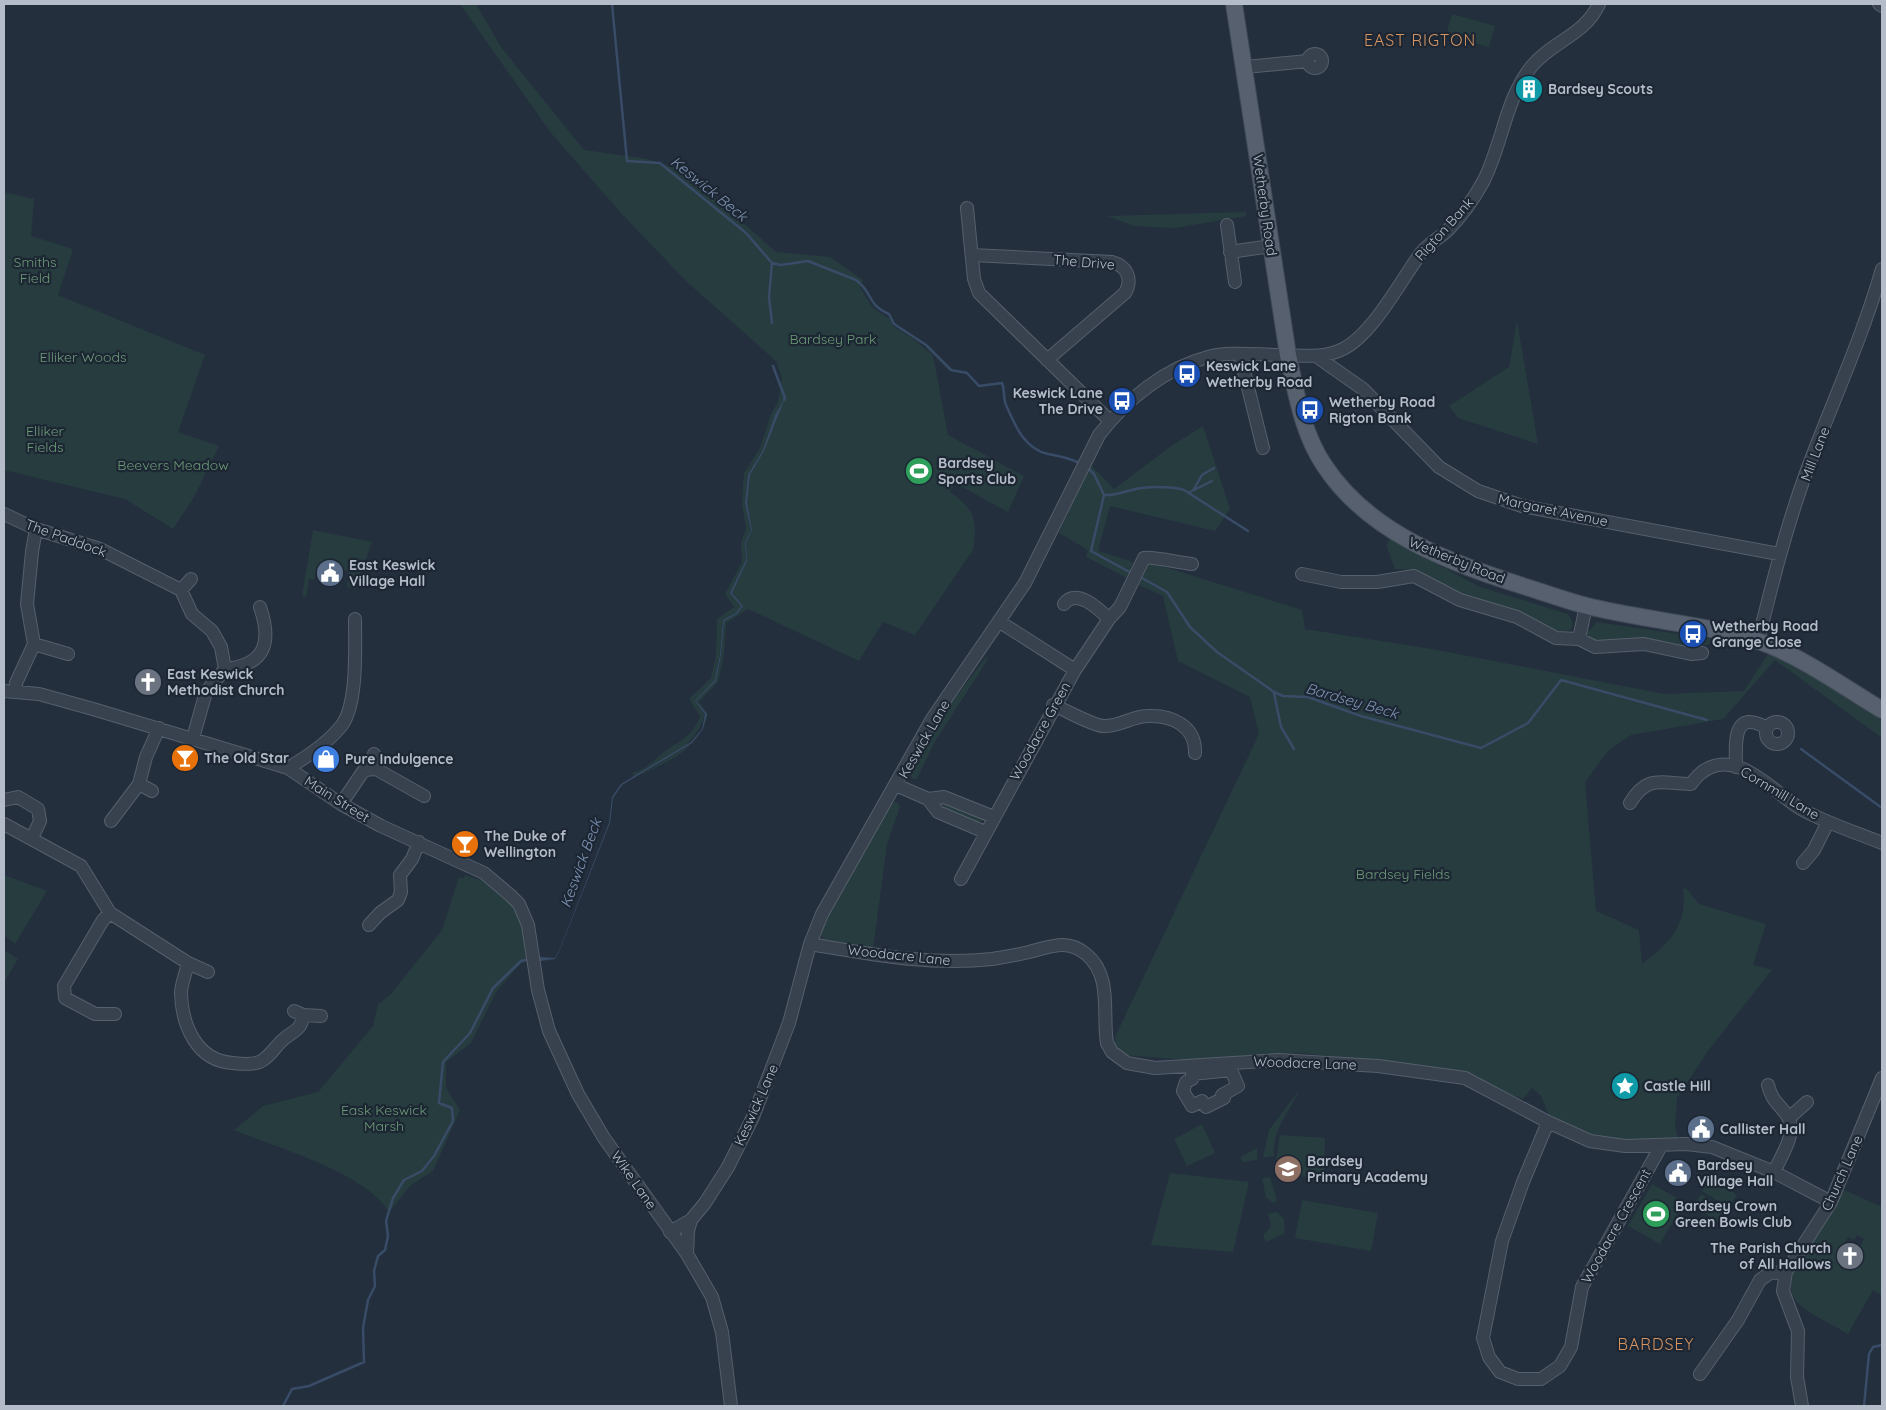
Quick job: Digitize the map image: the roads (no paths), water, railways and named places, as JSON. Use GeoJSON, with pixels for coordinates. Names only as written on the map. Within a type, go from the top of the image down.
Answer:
{"type":"FeatureCollection","features":[{"type":"Feature","properties":{"kind":"main road","name":"Wetherby Road"},"geometry":{"type":"LineString","coordinates":[[1234,4],[1288,354],[1310,440],[1324,465],[1359,506],[1403,538],[1480,572],[1586,606],[1758,641],[1772,646],[1882,710]]}},
{"type":"Feature","properties":{"kind":"street","name":"Rigton Bank"},"geometry":{"type":"LineString","coordinates":[[1288,354],[1316,356],[1343,350],[1353,343],[1391,297],[1422,251],[1447,230],[1467,207],[1487,173],[1512,103],[1529,69],[1554,46],[1577,32],[1589,21],[1599,4]]}},
{"type":"Feature","properties":{"kind":"street"},"geometry":{"type":"LineString","coordinates":[[1245,67],[1308,62]]}},
{"type":"Feature","properties":{"kind":"street"},"geometry":{"type":"LineString","coordinates":[[967,208],[974,279],[979,293],[1110,421]]}},
{"type":"Feature","properties":{"kind":"street"},"geometry":{"type":"LineString","coordinates":[[1226,225],[1235,282]]}},
{"type":"Feature","properties":{"kind":"street"},"geometry":{"type":"LineString","coordinates":[[1230,252],[1271,246]]}},
{"type":"Feature","properties":{"kind":"street","name":"The Drive"},"geometry":{"type":"LineString","coordinates":[[972,255],[1112,262],[1123,266],[1129,282],[1125,293],[1048,360]]}},
{"type":"Feature","properties":{"kind":"street","name":"Mill Lane"},"geometry":{"type":"LineString","coordinates":[[1758,641],[1779,554],[1807,472],[1872,304],[1882,269]]}},
{"type":"Feature","properties":{"kind":"street","name":"Keswick Lane"},"geometry":{"type":"LineString","coordinates":[[670,1232],[691,1220],[714,1191],[753,1117],[789,1023],[810,944],[822,914],[932,719],[1000,622],[1034,567],[1083,464],[1110,421],[1163,375],[1209,357],[1288,354]]}},
{"type":"Feature","properties":{"kind":"street"},"geometry":{"type":"LineString","coordinates":[[1240,355],[1263,448]]}},
{"type":"Feature","properties":{"kind":"street","name":"Margaret Avenue"},"geometry":{"type":"LineString","coordinates":[[1316,356],[1363,389],[1439,467],[1464,484],[1485,494],[1522,506],[1779,554]]}},
{"type":"Feature","properties":{"kind":"street","name":"The Paddock"},"geometry":{"type":"LineString","coordinates":[[4,514],[36,529],[100,549],[181,590]]}},
{"type":"Feature","properties":{"kind":"street"},"geometry":{"type":"LineString","coordinates":[[10,691],[16,683],[34,644],[27,604],[36,529]]}},
{"type":"Feature","properties":{"kind":"street"},"geometry":{"type":"LineString","coordinates":[[1074,670],[1109,619],[1120,607],[1144,558],[1192,564]]}},
{"type":"Feature","properties":{"kind":"street"},"geometry":{"type":"LineString","coordinates":[[1302,574],[1341,582],[1369,582],[1414,576],[1460,600],[1517,616],[1556,638],[1578,639],[1595,647],[1644,644],[1691,654],[1702,653]]}},
{"type":"Feature","properties":{"kind":"street"},"geometry":{"type":"LineString","coordinates":[[191,579],[181,590],[192,614],[212,631],[221,647],[225,669]]}},
{"type":"Feature","properties":{"kind":"street"},"geometry":{"type":"LineString","coordinates":[[1064,604],[1069,598],[1076,597],[1094,606],[1109,619]]}},
{"type":"Feature","properties":{"kind":"street"},"geometry":{"type":"LineString","coordinates":[[1578,639],[1586,606]]}},
{"type":"Feature","properties":{"kind":"street"},"geometry":{"type":"LineString","coordinates":[[192,738],[206,692],[225,669],[242,667],[256,659],[264,647],[266,628],[260,607]]}},
{"type":"Feature","properties":{"kind":"street"},"geometry":{"type":"LineString","coordinates":[[288,768],[312,754],[343,724],[354,686],[355,619]]}},
{"type":"Feature","properties":{"kind":"street","name":"Woodacre Green"},"geometry":{"type":"LineString","coordinates":[[961,879],[1053,705],[1074,670],[1000,622]]}},
{"type":"Feature","properties":{"kind":"street"},"geometry":{"type":"LineString","coordinates":[[34,644],[68,654]]}},
{"type":"Feature","properties":{"kind":"street","name":"Main Street"},"geometry":{"type":"LineString","coordinates":[[10,691],[39,694],[159,728],[288,768],[340,804],[381,826],[484,873],[501,885],[519,904],[524,915],[534,959]]}},
{"type":"Feature","properties":{"kind":"street"},"geometry":{"type":"LineString","coordinates":[[1053,705],[1097,725],[1119,724],[1147,716],[1174,721],[1192,733],[1196,741],[1195,753]]}},
{"type":"Feature","properties":{"kind":"street"},"geometry":{"type":"LineString","coordinates":[[1736,767],[1734,742],[1739,730],[1751,723],[1757,723],[1767,728]]}},
{"type":"Feature","properties":{"kind":"street"},"geometry":{"type":"LineString","coordinates":[[111,821],[139,784],[146,757],[159,728]]}},
{"type":"Feature","properties":{"kind":"street"},"geometry":{"type":"LineString","coordinates":[[373,769],[374,754]]}},
{"type":"Feature","properties":{"kind":"street","name":"Cornmill Lane"},"geometry":{"type":"LineString","coordinates":[[1630,803],[1638,792],[1650,784],[1664,780],[1691,784],[1703,771],[1712,767],[1736,767],[1755,775],[1801,809],[1828,822],[1882,842]]}},
{"type":"Feature","properties":{"kind":"street"},"geometry":{"type":"LineString","coordinates":[[340,804],[364,770],[373,769],[424,796]]}},
{"type":"Feature","properties":{"kind":"street"},"geometry":{"type":"LineString","coordinates":[[139,784],[152,791]]}},
{"type":"Feature","properties":{"kind":"street"},"geometry":{"type":"LineString","coordinates":[[896,785],[928,799],[944,798],[994,817]]}},
{"type":"Feature","properties":{"kind":"street"},"geometry":{"type":"LineString","coordinates":[[4,800],[18,796],[38,809],[40,822],[32,838]]}},
{"type":"Feature","properties":{"kind":"street"},"geometry":{"type":"LineString","coordinates":[[928,799],[938,812],[985,832]]}},
{"type":"Feature","properties":{"kind":"street"},"geometry":{"type":"LineString","coordinates":[[1803,863],[1814,850],[1828,822]]}},
{"type":"Feature","properties":{"kind":"street"},"geometry":{"type":"LineString","coordinates":[[4,824],[81,866],[110,913],[188,963],[208,972]]}},
{"type":"Feature","properties":{"kind":"street"},"geometry":{"type":"LineString","coordinates":[[367,926],[380,913],[398,900],[401,892],[400,875],[412,859],[419,842]]}},
{"type":"Feature","properties":{"kind":"street"},"geometry":{"type":"LineString","coordinates":[[110,913],[103,920],[64,986],[65,998],[93,1017],[116,1014]]}},
{"type":"Feature","properties":{"kind":"street","name":"Woodacre Lane"},"geometry":{"type":"LineString","coordinates":[[810,944],[889,957],[936,961],[990,959],[1016,955],[1056,944],[1067,944],[1087,954],[1101,974],[1107,1043],[1118,1058],[1127,1063],[1155,1068],[1278,1060],[1378,1066],[1465,1078],[1548,1122],[1590,1141],[1625,1146],[1686,1144],[1712,1147],[1774,1172],[1831,1202]]}},
{"type":"Feature","properties":{"kind":"street","name":"Wike Lane"},"geometry":{"type":"LineString","coordinates":[[534,959],[549,1031],[578,1094],[609,1146],[687,1254],[712,1297],[718,1314],[731,1406]]}},
{"type":"Feature","properties":{"kind":"street"},"geometry":{"type":"LineString","coordinates":[[188,963],[181,993],[188,1030],[199,1049],[222,1063],[242,1064],[262,1061],[286,1038],[296,1032],[302,1024],[298,1013],[321,1016]]}},
{"type":"Feature","properties":{"kind":"street","name":"Church Lane"},"geometry":{"type":"LineString","coordinates":[[1786,1272],[1831,1202],[1882,1078]]}},
{"type":"Feature","properties":{"kind":"street"},"geometry":{"type":"LineString","coordinates":[[1768,1085],[1774,1101],[1788,1118],[1791,1127],[1788,1140],[1774,1172]]}},
{"type":"Feature","properties":{"kind":"street"},"geometry":{"type":"LineString","coordinates":[[1788,1118],[1807,1102]]}},
{"type":"Feature","properties":{"kind":"street","name":"Woodacre Crescent"},"geometry":{"type":"LineString","coordinates":[[1548,1122],[1523,1182],[1502,1241],[1483,1338],[1489,1357],[1500,1372],[1518,1379],[1541,1379],[1560,1366],[1564,1360],[1571,1347],[1582,1287],[1661,1146]]}},
{"type":"Feature","properties":{"kind":"street"},"geometry":{"type":"LineString","coordinates":[[687,1254],[688,1231],[691,1220]]}},
{"type":"Feature","properties":{"kind":"street"},"geometry":{"type":"LineString","coordinates":[[1700,1374],[1738,1320],[1760,1280],[1770,1273],[1786,1272],[1784,1291],[1798,1331],[1797,1377],[1802,1406]]}},
{"type":"Feature","properties":{"kind":"water"},"geometry":{"type":"Polygon","coordinates":[[[785,398],[764,451],[750,475],[747,503],[752,530],[746,543],[747,561],[732,593],[743,606],[737,614],[724,621],[721,655],[716,681],[696,701],[707,714],[703,729],[692,743],[622,785],[613,798],[610,823],[559,952],[555,959],[540,961],[539,957],[555,958],[559,951],[609,823],[612,797],[621,784],[691,742],[702,729],[705,714],[695,701],[715,680],[720,655],[723,620],[736,613],[741,606],[730,593],[746,560],[745,543],[751,530],[745,503],[748,475],[763,450],[775,415],[785,398]]]}},
{"type":"Feature","properties":{"kind":"waterway","name":"Keswick Beck"},"geometry":{"type":"LineString","coordinates":[[612,4],[627,161],[660,163],[746,233],[772,263],[769,297],[772,323]]}},
{"type":"Feature","properties":{"kind":"waterway","name":"Bardsey Beck"},"geometry":{"type":"LineString","coordinates":[[772,263],[781,265],[808,261],[856,280],[865,289],[873,302],[889,314],[894,324],[926,345],[951,370],[967,373],[979,386],[1002,383],[1005,402],[1013,420],[1021,435],[1033,447],[1048,454],[1082,464]]}},
{"type":"Feature","properties":{"kind":"waterway","name":"Keswick Beck"},"geometry":{"type":"LineString","coordinates":[[773,366],[785,398],[784,400]]}},
{"type":"Feature","properties":{"kind":"waterway","name":"Bardsey Beck"},"geometry":{"type":"LineString","coordinates":[[1088,468],[1094,474],[1104,495],[1091,551],[1133,574]]}},
{"type":"Feature","properties":{"kind":"waterway"},"geometry":{"type":"LineString","coordinates":[[1194,489],[1202,475],[1214,468]]}},
{"type":"Feature","properties":{"kind":"waterway"},"geometry":{"type":"LineString","coordinates":[[1188,493],[1212,481]]}},
{"type":"Feature","properties":{"kind":"waterway"},"geometry":{"type":"LineString","coordinates":[[1105,495],[1151,487],[1184,490],[1248,531]]}},
{"type":"Feature","properties":{"kind":"waterway","name":"Bardsey Beck"},"geometry":{"type":"LineString","coordinates":[[1140,577],[1167,592],[1190,627],[1217,652],[1274,692],[1283,696],[1308,697],[1361,716],[1481,748],[1528,723],[1561,680],[1707,720]]}},
{"type":"Feature","properties":{"kind":"waterway"},"geometry":{"type":"LineString","coordinates":[[1274,693],[1281,727],[1294,749]]}},
{"type":"Feature","properties":{"kind":"waterway","name":"Keswick Beck"},"geometry":{"type":"LineString","coordinates":[[1801,749],[1882,808]]}},
{"type":"Feature","properties":{"kind":"waterway","name":"Keswick Beck"},"geometry":{"type":"LineString","coordinates":[[283,1406],[292,1389],[309,1386],[364,1362],[363,1328],[368,1300],[375,1286],[374,1271],[378,1256],[385,1250],[388,1236],[386,1221],[393,1198],[404,1180],[422,1171],[434,1156],[453,1121],[452,1108],[439,1103],[443,1062],[470,1033],[493,988],[521,961],[526,960]]}},
{"type":"Feature","properties":{"kind":"waterway"},"geometry":{"type":"LineString","coordinates":[[1864,1406],[1869,1354],[1873,1347],[1882,1345]]}},
{"type":"Feature","properties":{"kind":"place","name":"Bardsey Scouts"},"geometry":{"type":"Point","coordinates":[1529,89]}},
{"type":"Feature","properties":{"kind":"place","name":"Keswick Lane Wetherby Road"},"geometry":{"type":"Point","coordinates":[1187,374]}},
{"type":"Feature","properties":{"kind":"place","name":"Keswick Lane The Drive"},"geometry":{"type":"Point","coordinates":[1122,401]}},
{"type":"Feature","properties":{"kind":"place","name":"Wetherby Road Rigton Bank"},"geometry":{"type":"Point","coordinates":[1310,410]}},
{"type":"Feature","properties":{"kind":"place","name":"Bardsey Sports Club"},"geometry":{"type":"Point","coordinates":[919,471]}},
{"type":"Feature","properties":{"kind":"place","name":"East Keswick Village Hall"},"geometry":{"type":"Point","coordinates":[330,573]}},
{"type":"Feature","properties":{"kind":"place","name":"Wetherby Road Grange Close"},"geometry":{"type":"Point","coordinates":[1693,634]}},
{"type":"Feature","properties":{"kind":"place","name":"East Keswick Methodist Church"},"geometry":{"type":"Point","coordinates":[148,682]}},
{"type":"Feature","properties":{"kind":"place","name":"The Old Star"},"geometry":{"type":"Point","coordinates":[185,758]}},
{"type":"Feature","properties":{"kind":"place","name":"Pure Indulgence"},"geometry":{"type":"Point","coordinates":[326,759]}},
{"type":"Feature","properties":{"kind":"place","name":"The Duke of Wellington"},"geometry":{"type":"Point","coordinates":[465,844]}},
{"type":"Feature","properties":{"kind":"place","name":"Castle Hill"},"geometry":{"type":"Point","coordinates":[1625,1086]}},
{"type":"Feature","properties":{"kind":"place","name":"Callister Hall"},"geometry":{"type":"Point","coordinates":[1701,1129]}},
{"type":"Feature","properties":{"kind":"place","name":"Bardsey Primary Academy"},"geometry":{"type":"Point","coordinates":[1288,1169]}},
{"type":"Feature","properties":{"kind":"place","name":"Bardsey Village Hall"},"geometry":{"type":"Point","coordinates":[1678,1173]}},
{"type":"Feature","properties":{"kind":"place","name":"Bardsey Crown Green Bowls Club"},"geometry":{"type":"Point","coordinates":[1656,1214]}},
{"type":"Feature","properties":{"kind":"place","name":"The Parish Church of All Hallows"},"geometry":{"type":"Point","coordinates":[1850,1256]}},
{"type":"Feature","properties":{"kind":"district","name":"EAST RIGTON"},"geometry":{"type":"Point","coordinates":[1420,40]}},
{"type":"Feature","properties":{"kind":"district","name":"BARDSEY"},"geometry":{"type":"Point","coordinates":[1656,1344]}},
{"type":"Feature","properties":{"kind":"park label","name":"Smiths Field"},"geometry":{"type":"Point","coordinates":[35,270]}},
{"type":"Feature","properties":{"kind":"park label","name":"Bardsey Park"},"geometry":{"type":"Point","coordinates":[833,339]}},
{"type":"Feature","properties":{"kind":"park label","name":"Elliker Woods"},"geometry":{"type":"Point","coordinates":[83,357]}},
{"type":"Feature","properties":{"kind":"park label","name":"Elliker Fields"},"geometry":{"type":"Point","coordinates":[45,440]}},
{"type":"Feature","properties":{"kind":"park label","name":"Beevers Meadow"},"geometry":{"type":"Point","coordinates":[173,465]}},
{"type":"Feature","properties":{"kind":"park label","name":"Bardsey Fields"},"geometry":{"type":"Point","coordinates":[1403,874]}},
{"type":"Feature","properties":{"kind":"park label","name":"Eask Keswick Marsh"},"geometry":{"type":"Point","coordinates":[384,1118]}}]}
